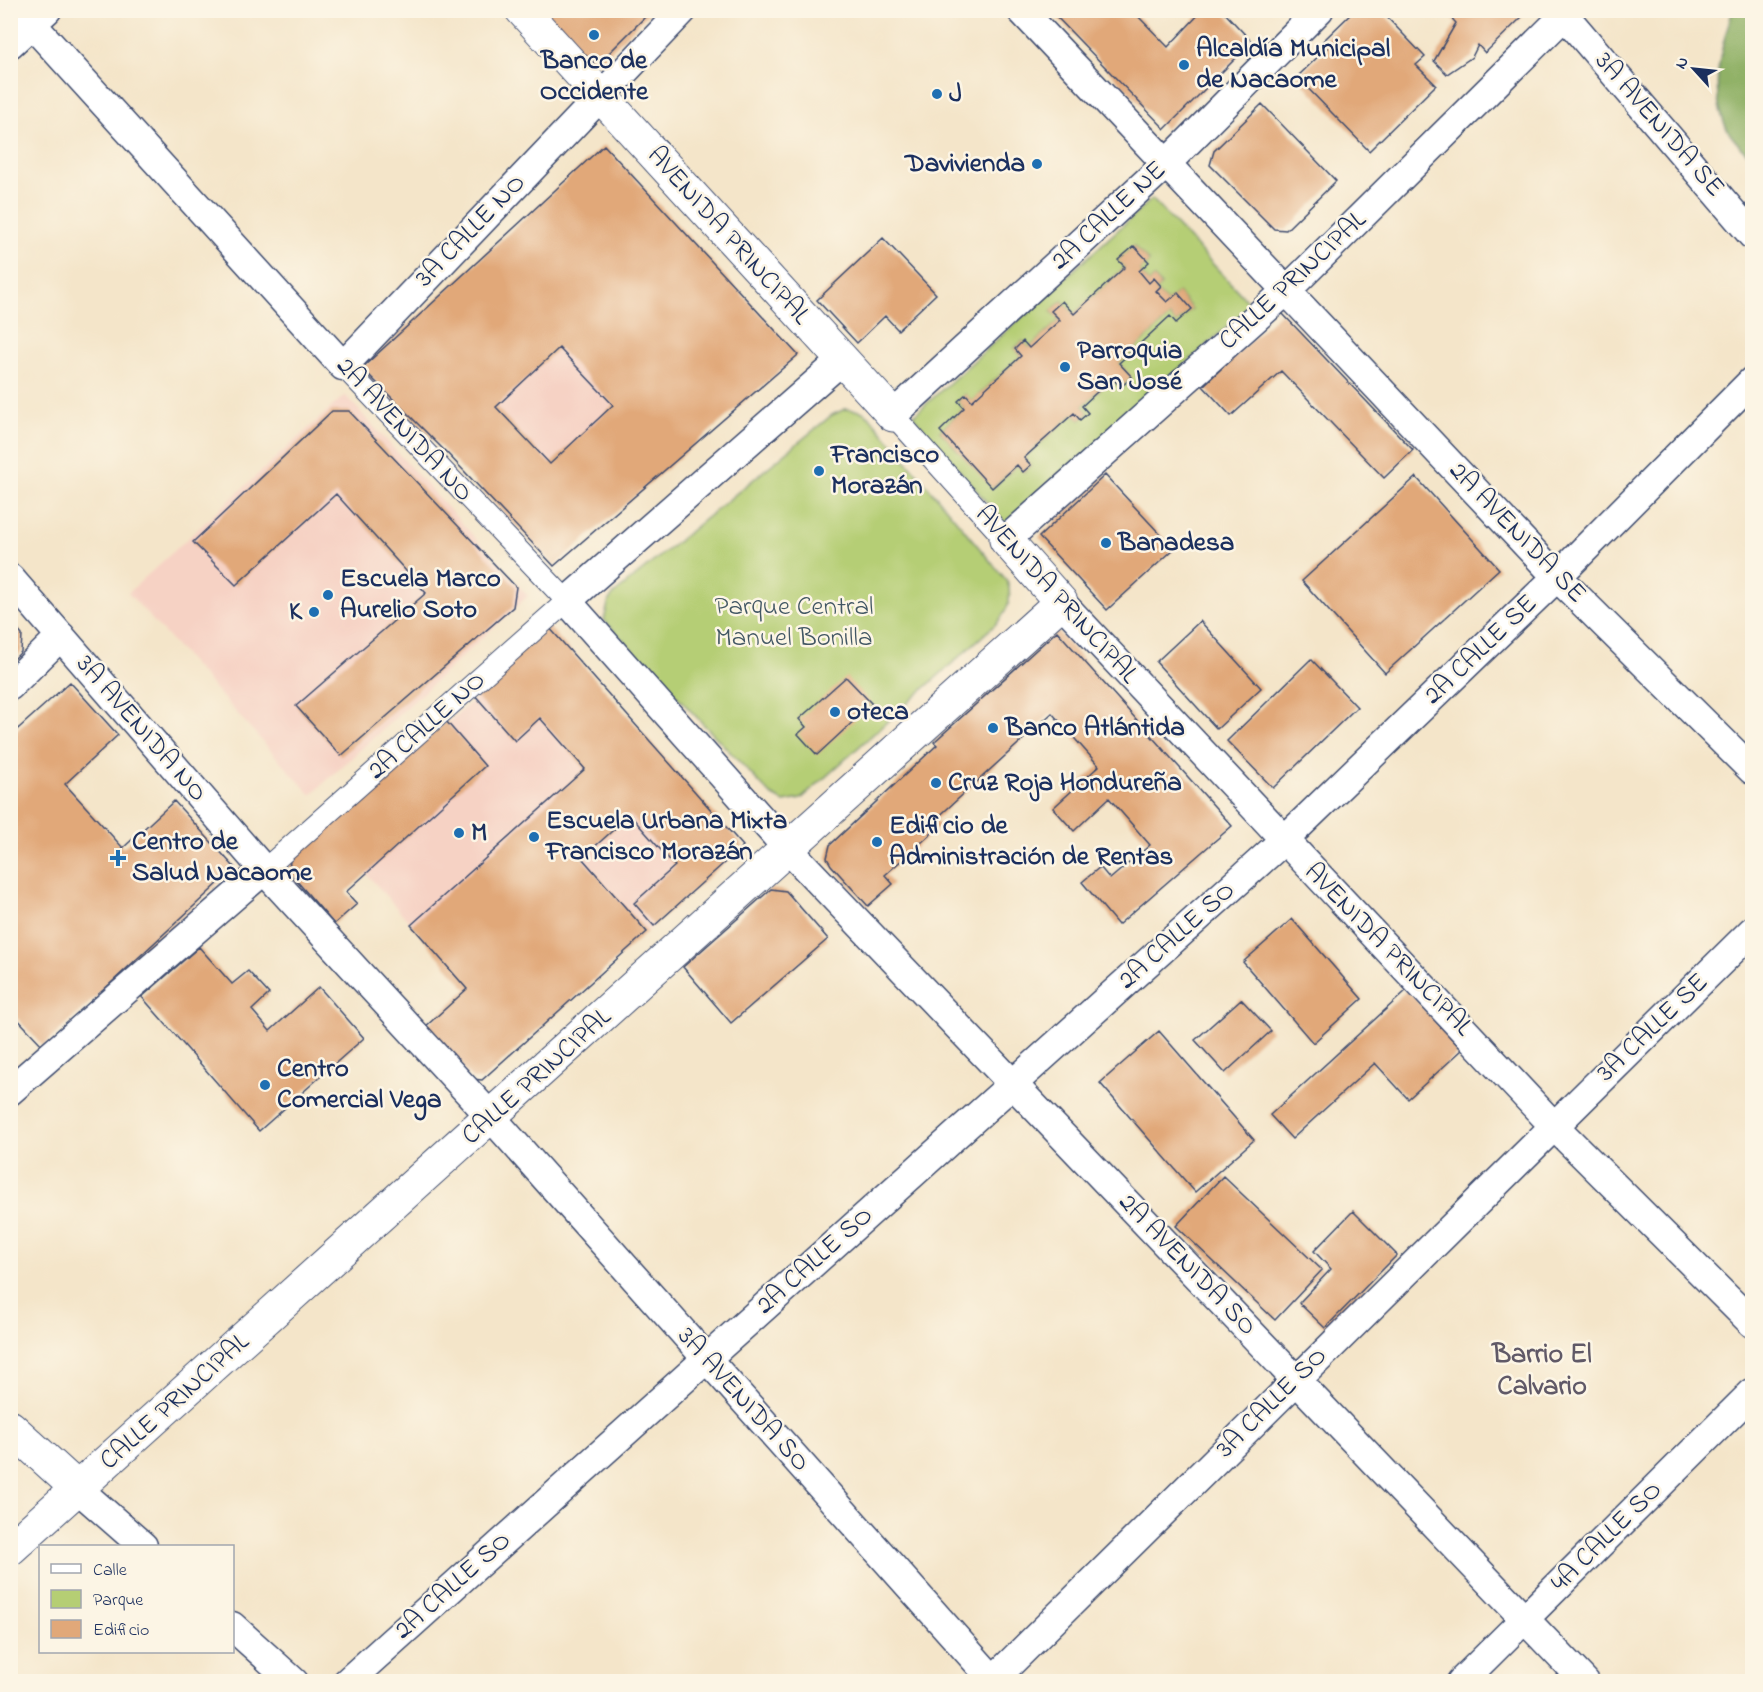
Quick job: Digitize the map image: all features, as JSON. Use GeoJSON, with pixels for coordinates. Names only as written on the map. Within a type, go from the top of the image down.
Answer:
{"type":"FeatureCollection","features":[{"type":"Feature","properties":{"kind":"street","name":"AVENIDA PRINCIPAL"},"geometry":{"type":"LineString","coordinates":[[522,10],[893,415],[1060,602],[1283,841],[1553,1125],[1752,1323]]}},
{"type":"Feature","properties":{"kind":"street","name":"3A CALLE NO"},"geometry":{"type":"LineString","coordinates":[[343,366],[683,10]]}},
{"type":"Feature","properties":{"kind":"street","name":"2A AVENIDA SE"},"geometry":{"type":"LineString","coordinates":[[1021,10],[1285,292],[1557,577],[1752,770]]}},
{"type":"Feature","properties":{"kind":"street","name":"2A CALLE NE"},"geometry":{"type":"LineString","coordinates":[[893,415],[1166,164],[1319,10]]}},
{"type":"Feature","properties":{"kind":"street","name":"3A AVENIDA SE"},"geometry":{"type":"LineString","coordinates":[[1565,12],[1752,235]]}},
{"type":"Feature","properties":{"kind":"street","name":"CALLE PRINCIPAL"},"geometry":{"type":"LineString","coordinates":[[1006,540],[1285,292],[1565,12]]}},
{"type":"Feature","properties":{"kind":"street"},"geometry":{"type":"LineString","coordinates":[[10,44],[33,15]]}},
{"type":"Feature","properties":{"kind":"street","name":"2A AVENIDA NO"},"geometry":{"type":"LineString","coordinates":[[33,15],[343,366],[567,602],[788,849]]}},
{"type":"Feature","properties":{"kind":"street","name":"2A CALLE NO"},"geometry":{"type":"LineString","coordinates":[[10,1091],[842,360]]}},
{"type":"Feature","properties":{"kind":"street","name":"2A CALLE SE"},"geometry":{"type":"LineString","coordinates":[[1283,841],[1557,577],[1752,381]]}},
{"type":"Feature","properties":{"kind":"street","name":"3A AVENIDA NO"},"geometry":{"type":"LineString","coordinates":[[10,578],[264,870],[492,1118]]}},
{"type":"Feature","properties":{"kind":"street","name":"CALLE PRINCIPAL"},"geometry":{"type":"LineString","coordinates":[[10,1549],[492,1118],[1060,602]]}},
{"type":"Feature","properties":{"kind":"street"},"geometry":{"type":"LineString","coordinates":[[10,686],[61,636]]}},
{"type":"Feature","properties":{"kind":"street","name":"2A CALLE SO"},"geometry":{"type":"LineString","coordinates":[[347,1682],[1283,841]]}},
{"type":"Feature","properties":{"kind":"street","name":"2A AVENIDA SO"},"geometry":{"type":"LineString","coordinates":[[788,849],[1585,1682]]}},
{"type":"Feature","properties":{"kind":"street","name":"3A CALLE SE"},"geometry":{"type":"LineString","coordinates":[[1553,1125],[1752,931]]}},
{"type":"Feature","properties":{"kind":"street","name":"3A AVENIDA SO"},"geometry":{"type":"LineString","coordinates":[[492,1118],[993,1681]]}},
{"type":"Feature","properties":{"kind":"street","name":"3A CALLE SO"},"geometry":{"type":"LineString","coordinates":[[993,1681],[1553,1125]]}},
{"type":"Feature","properties":{"kind":"street","name":"4A CALLE SO"},"geometry":{"type":"LineString","coordinates":[[1461,1682],[1752,1393]]}},
{"type":"Feature","properties":{"kind":"street"},"geometry":{"type":"LineString","coordinates":[[10,1427],[142,1545]]}},
{"type":"Feature","properties":{"kind":"street"},"geometry":{"type":"LineString","coordinates":[[234,1628],[294,1682]]}},
{"type":"Feature","properties":{"kind":"shaded area"},"geometry":{"type":"Polygon","coordinates":[[[559,348],[670,465],[554,566],[447,453],[559,348]]]}},
{"type":"Feature","properties":{"kind":"shaded area","name":"Escuela Marco Aurelio Soto"},"geometry":{"type":"Polygon","coordinates":[[[345,395],[528,596],[311,795],[128,593],[345,395]]]}},
{"type":"Feature","properties":{"kind":"shaded area","name":"Escuela Urbana Mixta Francisco Morazán"},"geometry":{"type":"Polygon","coordinates":[[[548,626],[743,846],[519,1046],[326,828],[476,698],[473,693],[548,626]]]}},
{"type":"Feature","properties":{"kind":"green space"},"geometry":{"type":"Polygon","coordinates":[[[1733,10],[1752,11],[1752,158],[1730,134],[1723,120],[1717,89],[1720,57],[1733,10]]]}},
{"type":"Feature","properties":{"kind":"green space"},"geometry":{"type":"Polygon","coordinates":[[[1152,199],[1251,305],[1007,526],[913,416],[1152,199]],[[1134,246],[1119,260],[1125,267],[1074,314],[1062,301],[1051,311],[1060,320],[1029,348],[1023,341],[1015,348],[1021,356],[972,401],[965,394],[958,401],[964,408],[940,431],[993,488],[1017,465],[1024,472],[1031,465],[1024,458],[1074,413],[1080,420],[1088,413],[1082,406],[1112,378],[1121,387],[1131,377],[1119,363],[1170,316],[1176,323],[1192,309],[1178,293],[1167,302],[1156,291],[1161,285],[1154,278],[1149,283],[1139,271],[1149,262],[1134,246]]]}},
{"type":"Feature","properties":{"kind":"green space","name":"Parque Central Manuel Bonilla"},"geometry":{"type":"Polygon","coordinates":[[[845,409],[861,411],[869,416],[1007,581],[1010,592],[1007,608],[997,623],[801,799],[784,802],[771,795],[604,620],[609,600],[615,593],[832,415],[845,409]]]}},
{"type":"Feature","properties":{"kind":"building","name":"Banco de Occidente"},"geometry":{"type":"Polygon","coordinates":[[[538,10],[652,10],[604,58],[588,61],[538,10]]]}},
{"type":"Feature","properties":{"kind":"building","name":"Alcaldía Municipal de Nacaome"},"geometry":{"type":"Polygon","coordinates":[[[1050,10],[1132,10],[1168,47],[1203,10],[1222,10],[1252,42],[1165,129],[1050,10]]]}},
{"type":"Feature","properties":{"kind":"building"},"geometry":{"type":"Polygon","coordinates":[[[1355,10],[1380,10],[1425,57],[1416,65],[1436,85],[1369,151],[1297,77],[1327,48],[1321,43],[1355,10]]]}},
{"type":"Feature","properties":{"kind":"building"},"geometry":{"type":"Polygon","coordinates":[[[1444,10],[1524,10],[1523,16],[1485,53],[1478,45],[1472,57],[1447,74],[1434,61],[1456,23],[1444,10]]]}},
{"type":"Feature","properties":{"kind":"building"},"geometry":{"type":"Polygon","coordinates":[[[1262,104],[1336,181],[1286,230],[1274,229],[1210,165],[1214,151],[1262,104]]]}},
{"type":"Feature","properties":{"kind":"building"},"geometry":{"type":"Polygon","coordinates":[[[604,145],[798,355],[554,566],[447,453],[362,368],[604,145]],[[559,348],[496,407],[550,464],[613,405],[559,348]]]}},
{"type":"Feature","properties":{"kind":"building"},"geometry":{"type":"Polygon","coordinates":[[[883,238],[936,294],[898,330],[885,316],[857,343],[817,300],[883,238]]]}},
{"type":"Feature","properties":{"kind":"building","name":"Parroquia San José"},"geometry":{"type":"Polygon","coordinates":[[[1134,246],[1149,262],[1139,271],[1149,283],[1154,278],[1161,286],[1156,291],[1167,302],[1178,293],[1192,309],[1176,323],[1170,316],[1119,363],[1132,377],[1121,387],[1112,378],[1082,406],[1088,413],[1080,420],[1074,413],[1024,458],[1031,465],[1023,472],[1017,465],[992,488],[940,431],[964,408],[958,401],[966,394],[972,401],[1021,356],[1015,349],[1023,341],[1029,348],[1060,320],[1051,311],[1062,301],[1074,314],[1125,267],[1118,260],[1134,246]]]}},
{"type":"Feature","properties":{"kind":"building"},"geometry":{"type":"Polygon","coordinates":[[[1281,312],[1413,450],[1384,478],[1281,371],[1231,416],[1203,386],[1281,312]]]}},
{"type":"Feature","properties":{"kind":"building"},"geometry":{"type":"Polygon","coordinates":[[[332,411],[349,411],[516,587],[513,607],[341,756],[296,706],[426,593],[336,494],[236,585],[193,542],[332,411]]]}},
{"type":"Feature","properties":{"kind":"building","name":"Banadesa"},"geometry":{"type":"Polygon","coordinates":[[[1105,475],[1174,549],[1107,610],[1039,537],[1105,475]]]}},
{"type":"Feature","properties":{"kind":"building"},"geometry":{"type":"Polygon","coordinates":[[[1416,477],[1499,569],[1385,673],[1302,581],[1416,477]]]}},
{"type":"Feature","properties":{"kind":"building"},"geometry":{"type":"Polygon","coordinates":[[[10,621],[22,635],[21,652],[10,663],[10,621]]]}},
{"type":"Feature","properties":{"kind":"building"},"geometry":{"type":"Polygon","coordinates":[[[1200,621],[1261,688],[1217,729],[1156,662],[1200,621]]]}},
{"type":"Feature","properties":{"kind":"building","name":"Escuela Urbana Mixta Francisco Morazán"},"geometry":{"type":"Polygon","coordinates":[[[548,626],[743,846],[654,926],[634,903],[675,866],[630,815],[582,858],[647,932],[482,1080],[472,1079],[424,1028],[467,989],[411,925],[585,769],[540,718],[515,741],[473,693],[548,626]]]}},
{"type":"Feature","properties":{"kind":"building"},"geometry":{"type":"Polygon","coordinates":[[[1057,631],[1232,826],[1118,925],[1082,882],[1100,867],[1110,879],[1150,845],[1109,798],[1074,831],[1053,808],[1099,766],[1052,713],[935,820],[940,826],[885,875],[893,884],[868,906],[831,865],[827,858],[830,845],[937,745],[934,742],[1057,631]]]}},
{"type":"Feature","properties":{"kind":"building"},"geometry":{"type":"Polygon","coordinates":[[[1311,659],[1357,707],[1273,788],[1227,741],[1311,659]]]}},
{"type":"Feature","properties":{"kind":"building","name":"oteca"},"geometry":{"type":"Polygon","coordinates":[[[846,677],[872,704],[817,755],[798,734],[806,727],[799,719],[846,677]]]}},
{"type":"Feature","properties":{"kind":"building","name":"Centro de Salud Nacaome"},"geometry":{"type":"Polygon","coordinates":[[[70,682],[118,735],[65,784],[123,848],[174,801],[235,868],[43,1046],[10,1011],[10,736],[70,682]]]}},
{"type":"Feature","properties":{"kind":"building"},"geometry":{"type":"Polygon","coordinates":[[[446,721],[485,766],[346,892],[357,904],[334,924],[289,872],[290,860],[446,721]]]}},
{"type":"Feature","properties":{"kind":"building"},"geometry":{"type":"Polygon","coordinates":[[[771,889],[786,891],[828,939],[731,1023],[683,967],[771,889]]]}},
{"type":"Feature","properties":{"kind":"building"},"geometry":{"type":"Polygon","coordinates":[[[1292,919],[1362,999],[1313,1043],[1243,962],[1292,919]]]}},
{"type":"Feature","properties":{"kind":"building","name":"Centro Comercial Vega"},"geometry":{"type":"Polygon","coordinates":[[[199,947],[232,984],[248,971],[269,994],[252,1010],[270,1031],[319,987],[364,1038],[259,1131],[142,997],[199,947]]]}},
{"type":"Feature","properties":{"kind":"building"},"geometry":{"type":"Polygon","coordinates":[[[1407,990],[1462,1050],[1408,1099],[1375,1063],[1292,1139],[1270,1115],[1407,990]]]}},
{"type":"Feature","properties":{"kind":"building"},"geometry":{"type":"Polygon","coordinates":[[[1241,999],[1271,1031],[1225,1073],[1195,1040],[1241,999]]]}},
{"type":"Feature","properties":{"kind":"building"},"geometry":{"type":"Polygon","coordinates":[[[1159,1031],[1254,1140],[1195,1192],[1100,1083],[1159,1031]]]}},
{"type":"Feature","properties":{"kind":"building"},"geometry":{"type":"Polygon","coordinates":[[[1223,1176],[1322,1270],[1275,1320],[1176,1226],[1223,1176]]]}},
{"type":"Feature","properties":{"kind":"building"},"geometry":{"type":"Polygon","coordinates":[[[1353,1211],[1397,1255],[1325,1328],[1299,1303],[1331,1269],[1314,1251],[1353,1211]]]}},
{"type":"Feature","properties":{"kind":"place","name":"Banco de Occidente"},"geometry":{"type":"Point","coordinates":[594,35]}},
{"type":"Feature","properties":{"kind":"place","name":"Alcaldía Municipal de Nacaome"},"geometry":{"type":"Point","coordinates":[1184,65]}},
{"type":"Feature","properties":{"kind":"place","name":"J"},"geometry":{"type":"Point","coordinates":[937,94]}},
{"type":"Feature","properties":{"kind":"place","name":"Davivienda"},"geometry":{"type":"Point","coordinates":[1037,164]}},
{"type":"Feature","properties":{"kind":"place","name":"Parroquia San José"},"geometry":{"type":"Point","coordinates":[1065,367]}},
{"type":"Feature","properties":{"kind":"place","name":"Francisco Morazán"},"geometry":{"type":"Point","coordinates":[819,471]}},
{"type":"Feature","properties":{"kind":"place","name":"Banadesa"},"geometry":{"type":"Point","coordinates":[1106,543]}},
{"type":"Feature","properties":{"kind":"place","name":"Escuela Marco Aurelio Soto"},"geometry":{"type":"Point","coordinates":[328,595]}},
{"type":"Feature","properties":{"kind":"place","name":"K"},"geometry":{"type":"Point","coordinates":[314,612]}},
{"type":"Feature","properties":{"kind":"place","name":"oteca"},"geometry":{"type":"Point","coordinates":[835,712]}},
{"type":"Feature","properties":{"kind":"place","name":"Banco Atlántida"},"geometry":{"type":"Point","coordinates":[993,728]}},
{"type":"Feature","properties":{"kind":"place","name":"Cruz Roja Hondureña"},"geometry":{"type":"Point","coordinates":[936,783]}},
{"type":"Feature","properties":{"kind":"place","name":"M"},"geometry":{"type":"Point","coordinates":[459,833]}},
{"type":"Feature","properties":{"kind":"place","name":"Escuela Urbana Mixta Francisco Morazán"},"geometry":{"type":"Point","coordinates":[534,837]}},
{"type":"Feature","properties":{"kind":"place","name":"Edificio de Administración de Rentas"},"geometry":{"type":"Point","coordinates":[877,842]}},
{"type":"Feature","properties":{"kind":"place","name":"Centro de Salud Nacaome"},"geometry":{"type":"Point","coordinates":[118,858]}},
{"type":"Feature","properties":{"kind":"place","name":"Centro Comercial Vega"},"geometry":{"type":"Point","coordinates":[265,1085]}},
{"type":"Feature","properties":{"kind":"district","name":"Barrio El Calvario"},"geometry":{"type":"Point","coordinates":[1542,1371]}}]}
